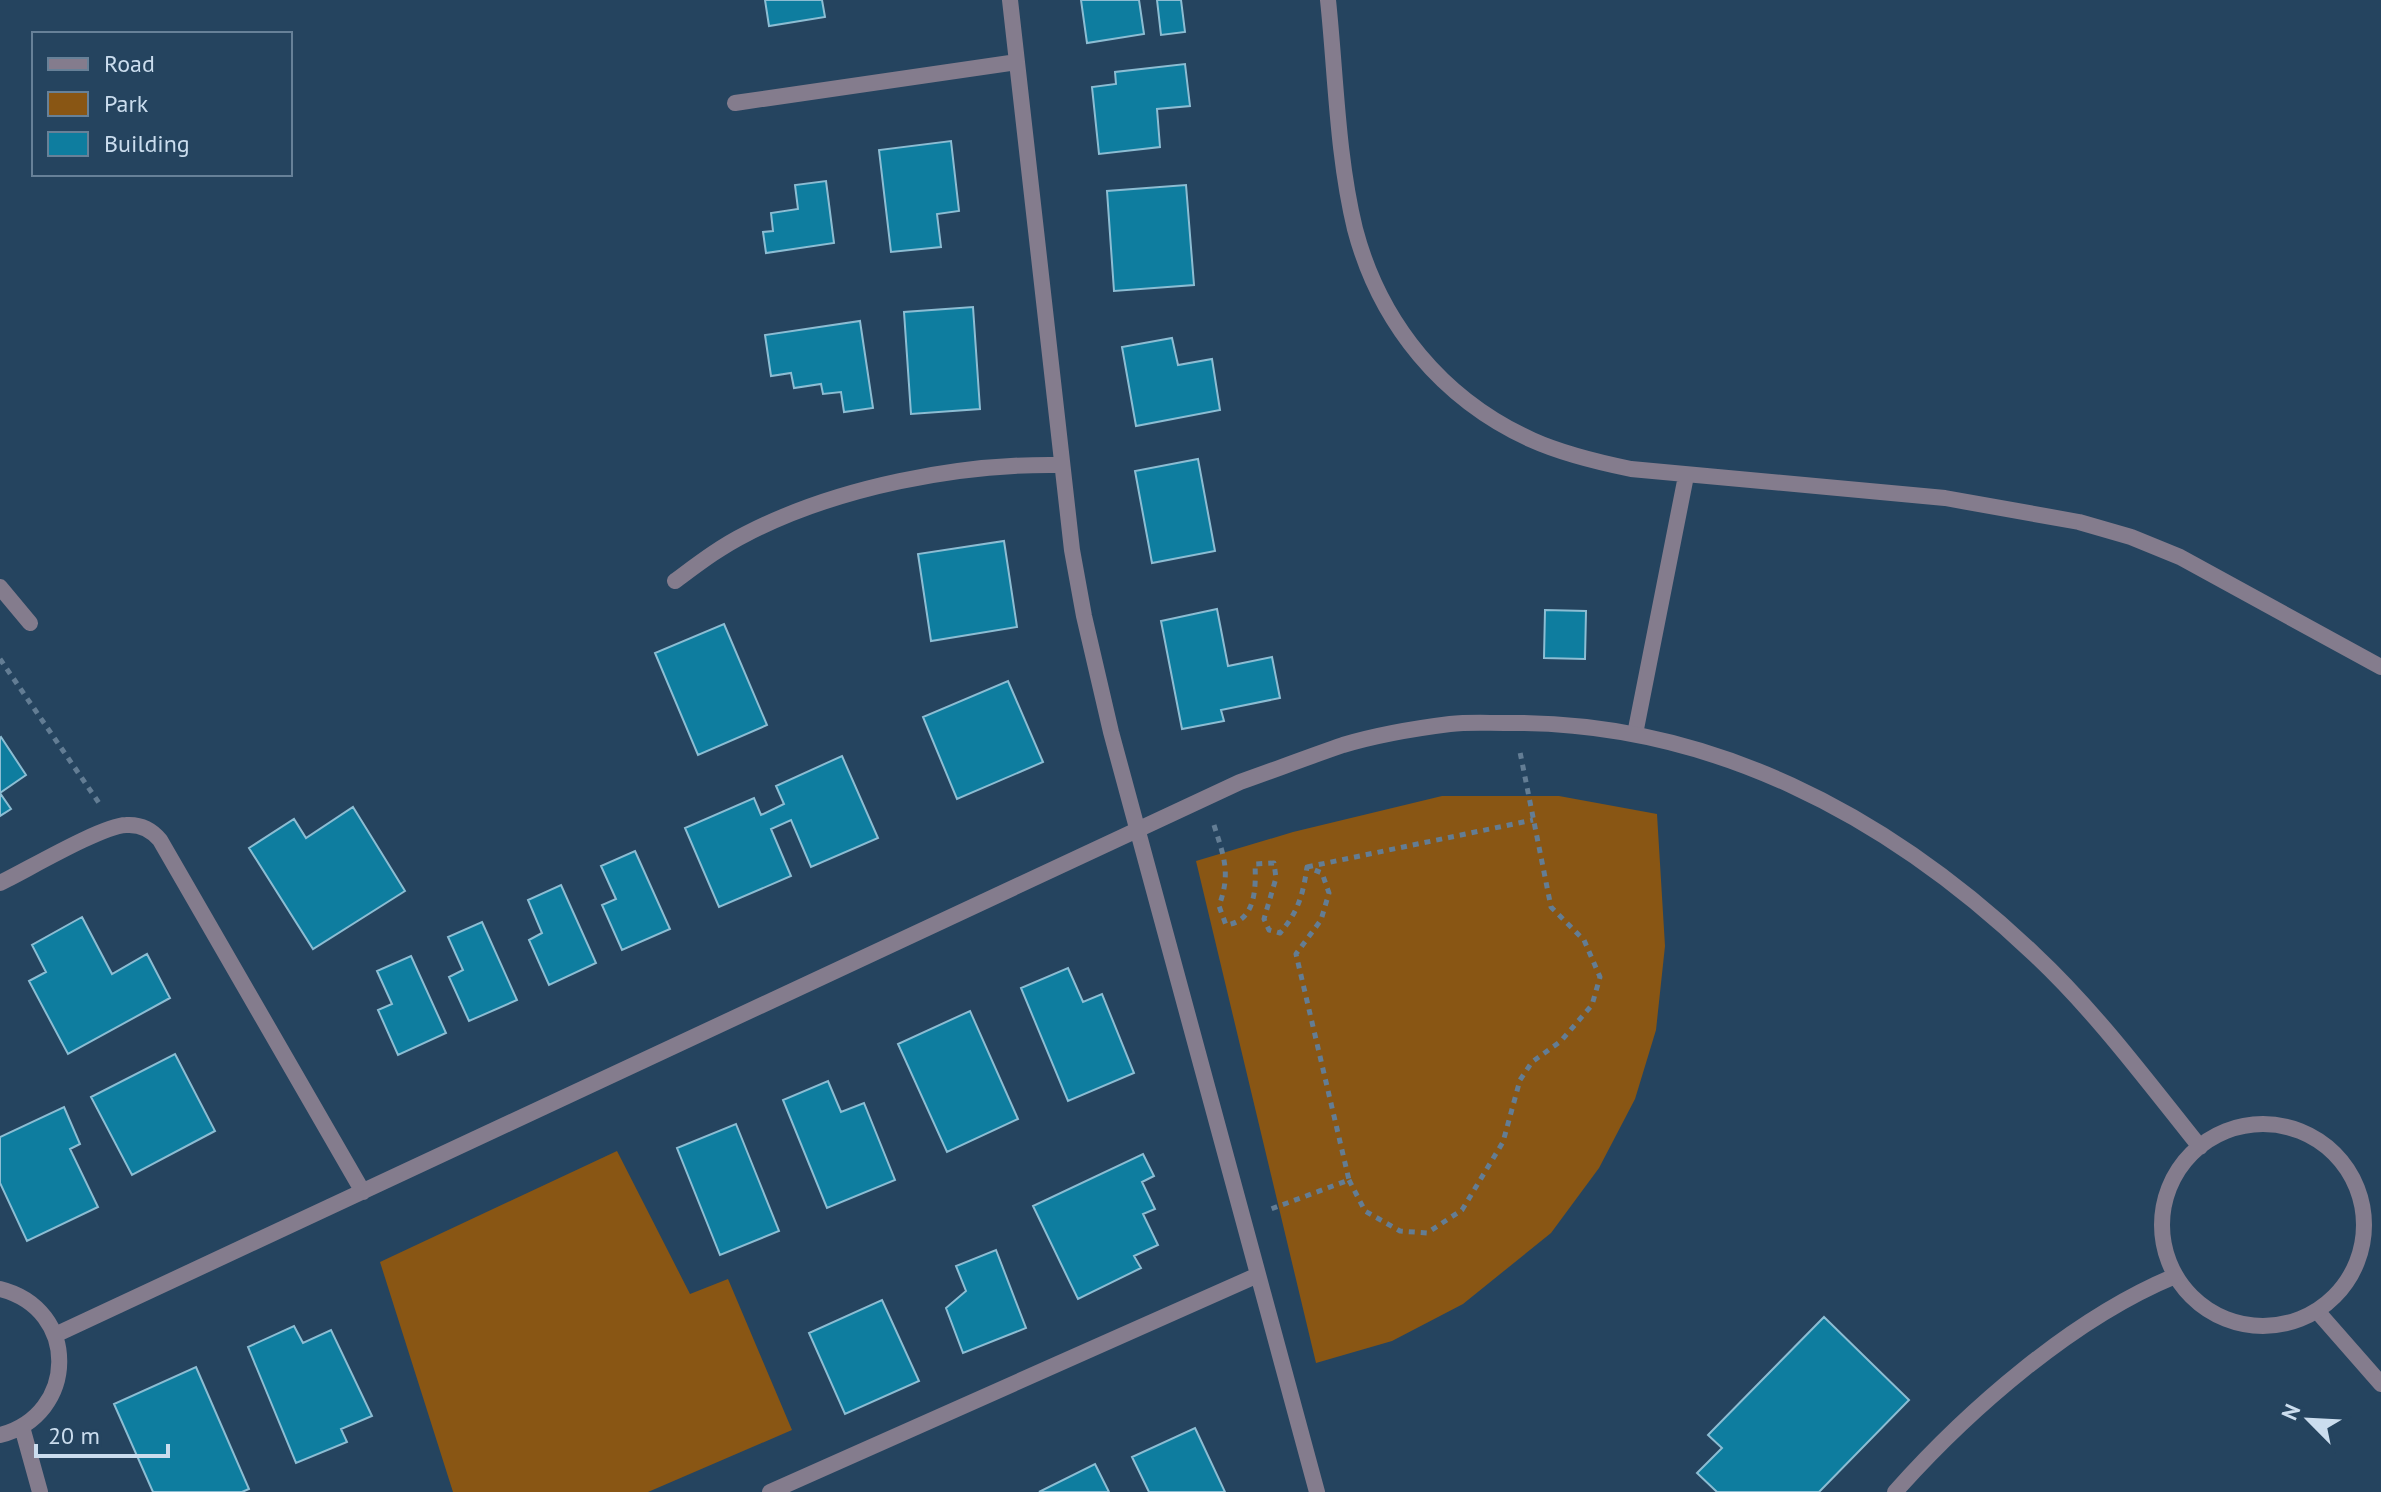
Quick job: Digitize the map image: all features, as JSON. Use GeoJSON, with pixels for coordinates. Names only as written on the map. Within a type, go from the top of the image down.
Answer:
{"type":"FeatureCollection","features":[{"type":"Feature","properties":{"kind":"street"},"geometry":{"type":"LineString","coordinates":[[1010,0],[1072,550],[1084,616],[1137,829],[1317,1492]]}},
{"type":"Feature","properties":{"kind":"street"},"geometry":{"type":"LineString","coordinates":[[1328,0],[1345,175],[1356,230],[1373,279],[1395,323],[1422,361],[1454,393],[1491,419],[1533,441],[1580,458],[1618,466],[1686,476],[1945,498],[2026,511],[2106,529],[2180,557],[2381,667]]}},
{"type":"Feature","properties":{"kind":"street"},"geometry":{"type":"LineString","coordinates":[[735,103],[1017,62]]}},
{"type":"Feature","properties":{"kind":"street"},"geometry":{"type":"LineString","coordinates":[[675,581],[709,555],[746,534],[822,502],[940,475],[1021,464],[1062,465]]}},
{"type":"Feature","properties":{"kind":"street"},"geometry":{"type":"LineString","coordinates":[[1635,734],[1686,476]]}},
{"type":"Feature","properties":{"kind":"street"},"geometry":{"type":"LineString","coordinates":[[0,587],[30,623]]}},
{"type":"Feature","properties":{"kind":"street"},"geometry":{"type":"LineString","coordinates":[[55,1335],[1206,797],[1346,744],[1451,724],[1555,722],[1658,737],[1757,769],[1853,816],[1946,878],[2035,954],[2118,1043],[2200,1147]]}},
{"type":"Feature","properties":{"kind":"street"},"geometry":{"type":"LineString","coordinates":[[0,883],[115,827],[129,824],[141,826],[160,840],[363,1192]]}},
{"type":"Feature","properties":{"kind":"street"},"geometry":{"type":"LineString","coordinates":[[2273,1125],[2304,1133],[2319,1141],[2342,1162],[2351,1175],[2361,1204],[2363,1235],[2355,1266],[2347,1281],[2326,1305],[2284,1325],[2237,1324],[2207,1310],[2175,1276],[2162,1232],[2165,1200],[2178,1170],[2200,1147],[2213,1137],[2242,1126],[2273,1125]]}},
{"type":"Feature","properties":{"kind":"street"},"geometry":{"type":"LineString","coordinates":[[770,1492],[1258,1275]]}},
{"type":"Feature","properties":{"kind":"street"},"geometry":{"type":"LineString","coordinates":[[1895,1492],[1966,1419],[2040,1359],[2140,1290],[2175,1276]]}},
{"type":"Feature","properties":{"kind":"street"},"geometry":{"type":"LineString","coordinates":[[0,1289],[16,1294],[36,1307],[55,1335],[60,1358],[57,1381],[47,1403],[22,1427],[0,1435]]}},
{"type":"Feature","properties":{"kind":"street"},"geometry":{"type":"LineString","coordinates":[[2317,1311],[2381,1384]]}},
{"type":"Feature","properties":{"kind":"street"},"geometry":{"type":"LineString","coordinates":[[22,1427],[40,1492]]}},
{"type":"Feature","properties":{"kind":"path"},"geometry":{"type":"LineString","coordinates":[[0,659],[115,827]]}},
{"type":"Feature","properties":{"kind":"path"},"geometry":{"type":"LineString","coordinates":[[1307,867],[1322,873],[1329,893],[1321,920],[1296,954],[1349,1180],[1365,1211],[1400,1231],[1427,1233],[1462,1210],[1503,1142],[1520,1080],[1532,1062],[1561,1041],[1592,1005],[1600,977],[1584,940],[1551,907],[1515,723]]}},
{"type":"Feature","properties":{"kind":"path"},"geometry":{"type":"LineString","coordinates":[[1206,797],[1227,868],[1226,887],[1219,906],[1226,925],[1247,915],[1256,884],[1255,864],[1274,863],[1276,878],[1264,919],[1269,930],[1280,933],[1295,916],[1303,897],[1307,867]]}},
{"type":"Feature","properties":{"kind":"path"},"geometry":{"type":"LineString","coordinates":[[1307,867],[1533,820]]}},
{"type":"Feature","properties":{"kind":"path"},"geometry":{"type":"LineString","coordinates":[[1244,1220],[1349,1180]]}},
{"type":"Feature","properties":{"kind":"green space"},"geometry":{"type":"Polygon","coordinates":[[[1442,796],[1559,796],[1657,814],[1665,946],[1656,1030],[1635,1099],[1599,1168],[1551,1233],[1463,1304],[1392,1341],[1316,1363],[1196,861],[1293,832],[1442,796]]]}},
{"type":"Feature","properties":{"kind":"green space"},"geometry":{"type":"Polygon","coordinates":[[[617,1151],[690,1294],[728,1279],[792,1430],[648,1492],[453,1492],[380,1262],[617,1151]]]}},
{"type":"Feature","properties":{"kind":"building"},"geometry":{"type":"Polygon","coordinates":[[[765,0],[822,0],[825,17],[769,26],[765,0]]]}},
{"type":"Feature","properties":{"kind":"building"},"geometry":{"type":"Polygon","coordinates":[[[1081,0],[1139,0],[1144,34],[1087,43],[1081,0]]]}},
{"type":"Feature","properties":{"kind":"building"},"geometry":{"type":"Polygon","coordinates":[[[1157,0],[1181,0],[1185,32],[1161,35],[1157,0]]]}},
{"type":"Feature","properties":{"kind":"building"},"geometry":{"type":"Polygon","coordinates":[[[1185,64],[1190,106],[1157,109],[1160,147],[1099,154],[1092,87],[1116,84],[1115,72],[1185,64]]]}},
{"type":"Feature","properties":{"kind":"building"},"geometry":{"type":"Polygon","coordinates":[[[951,141],[959,211],[937,214],[941,247],[891,252],[879,150],[951,141]]]}},
{"type":"Feature","properties":{"kind":"building"},"geometry":{"type":"Polygon","coordinates":[[[826,181],[834,243],[766,253],[763,232],[773,231],[771,213],[798,209],[795,185],[826,181]]]}},
{"type":"Feature","properties":{"kind":"building"},"geometry":{"type":"Polygon","coordinates":[[[1186,185],[1194,285],[1114,291],[1107,191],[1186,185]]]}},
{"type":"Feature","properties":{"kind":"building"},"geometry":{"type":"Polygon","coordinates":[[[973,307],[980,409],[911,414],[904,312],[973,307]]]}},
{"type":"Feature","properties":{"kind":"building"},"geometry":{"type":"Polygon","coordinates":[[[860,321],[873,408],[844,412],[841,392],[823,394],[821,384],[794,388],[791,373],[771,376],[765,335],[860,321]]]}},
{"type":"Feature","properties":{"kind":"building"},"geometry":{"type":"Polygon","coordinates":[[[1172,338],[1178,365],[1212,359],[1220,410],[1136,426],[1122,347],[1172,338]]]}},
{"type":"Feature","properties":{"kind":"building"},"geometry":{"type":"Polygon","coordinates":[[[1198,459],[1215,551],[1152,563],[1135,471],[1198,459]]]}},
{"type":"Feature","properties":{"kind":"building"},"geometry":{"type":"Polygon","coordinates":[[[1004,541],[1017,627],[931,641],[918,554],[1004,541]]]}},
{"type":"Feature","properties":{"kind":"building"},"geometry":{"type":"Polygon","coordinates":[[[1217,609],[1228,666],[1272,657],[1280,698],[1221,710],[1224,721],[1182,729],[1161,621],[1217,609]]]}},
{"type":"Feature","properties":{"kind":"building"},"geometry":{"type":"Polygon","coordinates":[[[1545,610],[1586,611],[1585,659],[1544,658],[1545,610]]]}},
{"type":"Feature","properties":{"kind":"building"},"geometry":{"type":"Polygon","coordinates":[[[724,624],[767,725],[698,755],[655,653],[724,624]]]}},
{"type":"Feature","properties":{"kind":"building"},"geometry":{"type":"Polygon","coordinates":[[[1008,681],[1043,762],[957,799],[923,717],[1008,681]]]}},
{"type":"Feature","properties":{"kind":"building"},"geometry":{"type":"Polygon","coordinates":[[[1,737],[26,775],[0,793],[0,738],[1,737]]]}},
{"type":"Feature","properties":{"kind":"building"},"geometry":{"type":"Polygon","coordinates":[[[842,756],[878,838],[811,867],[791,820],[771,829],[791,876],[719,907],[685,828],[754,798],[761,815],[784,804],[776,786],[842,756]]]}},
{"type":"Feature","properties":{"kind":"building"},"geometry":{"type":"Polygon","coordinates":[[[0,793],[11,809],[0,816],[0,793]]]}},
{"type":"Feature","properties":{"kind":"building"},"geometry":{"type":"Polygon","coordinates":[[[353,807],[405,891],[313,949],[249,848],[294,819],[306,838],[353,807]]]}},
{"type":"Feature","properties":{"kind":"building"},"geometry":{"type":"Polygon","coordinates":[[[635,851],[670,929],[622,950],[602,905],[616,899],[601,866],[635,851]]]}},
{"type":"Feature","properties":{"kind":"building"},"geometry":{"type":"Polygon","coordinates":[[[561,885],[596,963],[549,985],[529,940],[542,933],[528,900],[561,885]]]}},
{"type":"Feature","properties":{"kind":"building"},"geometry":{"type":"Polygon","coordinates":[[[82,917],[112,974],[147,954],[170,998],[68,1054],[29,981],[46,972],[32,945],[82,917]]]}},
{"type":"Feature","properties":{"kind":"building"},"geometry":{"type":"Polygon","coordinates":[[[482,922],[517,1000],[469,1021],[449,977],[463,970],[448,937],[482,922]]]}},
{"type":"Feature","properties":{"kind":"building"},"geometry":{"type":"Polygon","coordinates":[[[411,956],[446,1033],[398,1055],[378,1010],[392,1004],[377,971],[411,956]]]}},
{"type":"Feature","properties":{"kind":"building"},"geometry":{"type":"Polygon","coordinates":[[[1068,968],[1083,1002],[1102,994],[1134,1073],[1068,1101],[1021,988],[1068,968]]]}},
{"type":"Feature","properties":{"kind":"building"},"geometry":{"type":"Polygon","coordinates":[[[970,1011],[1018,1119],[947,1152],[898,1044],[970,1011]]]}},
{"type":"Feature","properties":{"kind":"building"},"geometry":{"type":"Polygon","coordinates":[[[175,1054],[215,1131],[132,1175],[91,1097],[175,1054]]]}},
{"type":"Feature","properties":{"kind":"building"},"geometry":{"type":"Polygon","coordinates":[[[828,1081],[841,1112],[864,1103],[895,1180],[827,1208],[783,1100],[828,1081]]]}},
{"type":"Feature","properties":{"kind":"building"},"geometry":{"type":"Polygon","coordinates":[[[64,1107],[80,1144],[70,1149],[98,1207],[27,1241],[0,1183],[0,1137],[64,1107]]]}},
{"type":"Feature","properties":{"kind":"building"},"geometry":{"type":"Polygon","coordinates":[[[736,1124],[779,1231],[720,1255],[677,1148],[736,1124]]]}},
{"type":"Feature","properties":{"kind":"building"},"geometry":{"type":"Polygon","coordinates":[[[1143,1154],[1154,1176],[1142,1182],[1155,1209],[1143,1214],[1158,1245],[1134,1256],[1141,1268],[1078,1299],[1033,1206],[1143,1154]]]}},
{"type":"Feature","properties":{"kind":"building"},"geometry":{"type":"Polygon","coordinates":[[[996,1250],[1026,1328],[963,1353],[946,1308],[966,1291],[956,1266],[996,1250]]]}},
{"type":"Feature","properties":{"kind":"building"},"geometry":{"type":"Polygon","coordinates":[[[882,1300],[919,1381],[845,1414],[809,1333],[882,1300]]]}},
{"type":"Feature","properties":{"kind":"building"},"geometry":{"type":"Polygon","coordinates":[[[1824,1317],[1909,1400],[1819,1492],[1717,1492],[1697,1473],[1722,1448],[1708,1435],[1824,1317]]]}},
{"type":"Feature","properties":{"kind":"building"},"geometry":{"type":"Polygon","coordinates":[[[294,1326],[303,1343],[331,1330],[372,1416],[341,1429],[347,1442],[296,1463],[248,1347],[294,1326]]]}},
{"type":"Feature","properties":{"kind":"building"},"geometry":{"type":"Polygon","coordinates":[[[196,1367],[249,1489],[242,1492],[153,1492],[114,1404],[196,1367]]]}},
{"type":"Feature","properties":{"kind":"building"},"geometry":{"type":"Polygon","coordinates":[[[1195,1428],[1225,1492],[1149,1492],[1132,1457],[1195,1428]]]}},
{"type":"Feature","properties":{"kind":"building"},"geometry":{"type":"Polygon","coordinates":[[[1095,1464],[1109,1492],[1039,1492],[1095,1464]]]}}]}
